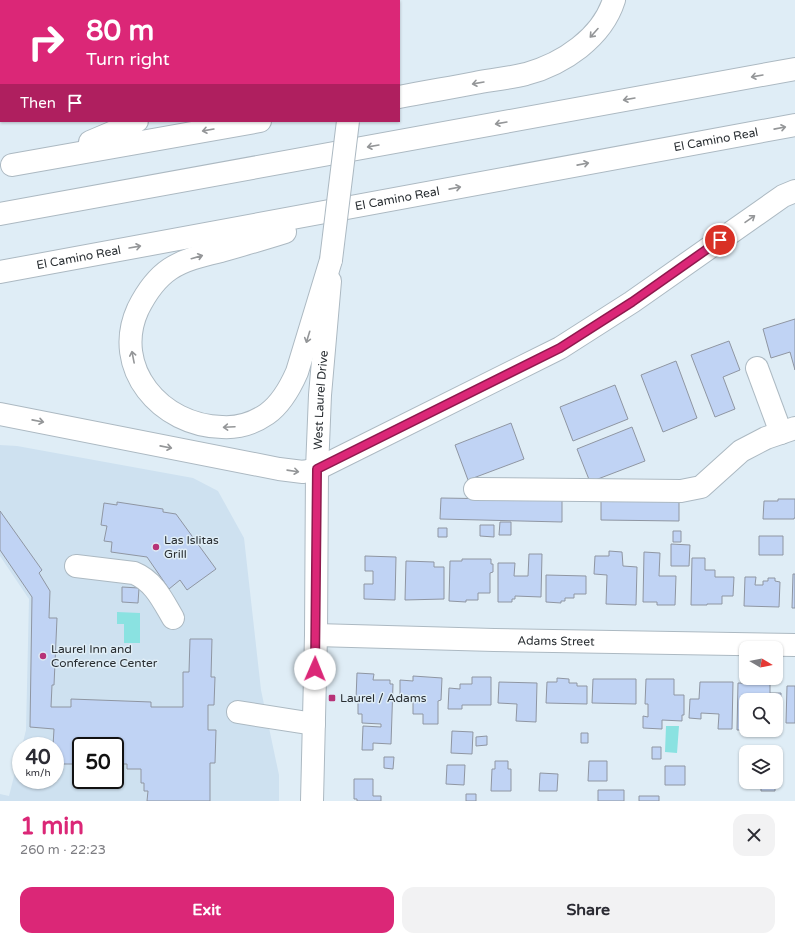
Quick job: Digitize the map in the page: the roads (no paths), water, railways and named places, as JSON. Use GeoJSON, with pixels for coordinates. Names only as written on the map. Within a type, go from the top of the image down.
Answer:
{"type":"FeatureCollection","features":[{"type":"Feature","properties":{"kind":"main road"},"geometry":{"type":"LineString","coordinates":[[400,97],[526,74],[554,64],[574,52],[593,35],[604,21],[614,0]]}},
{"type":"Feature","properties":{"kind":"main road"},"geometry":{"type":"LineString","coordinates":[[0,214],[795,68]]}},
{"type":"Feature","properties":{"kind":"main road"},"geometry":{"type":"LineString","coordinates":[[6,166],[70,150],[135,122]]}},
{"type":"Feature","properties":{"kind":"main road"},"geometry":{"type":"LineString","coordinates":[[6,166],[254,122]]}},
{"type":"Feature","properties":{"kind":"main road","name":"West Laurel Drive"},"geometry":{"type":"LineString","coordinates":[[312,801],[316,635],[317,469],[320,395],[332,260],[348,122]]}},
{"type":"Feature","properties":{"kind":"main road","name":"El Camino Real"},"geometry":{"type":"LineString","coordinates":[[0,272],[795,125]]}},
{"type":"Feature","properties":{"kind":"main road"},"geometry":{"type":"LineString","coordinates":[[0,414],[279,469],[303,472],[317,469],[560,348],[638,297],[783,196],[795,191]]}},
{"type":"Feature","properties":{"kind":"main road"},"geometry":{"type":"LineString","coordinates":[[332,260],[297,372],[285,395],[267,414],[254,422],[241,426],[201,426],[174,414],[160,404],[148,392],[139,377],[133,360],[131,346],[132,330],[136,314],[145,294],[157,279],[170,269],[187,260],[260,240],[387,201]]}},
{"type":"Feature","properties":{"kind":"main road"},"geometry":{"type":"LineString","coordinates":[[475,489],[681,491],[701,487],[741,451],[753,444],[788,430],[758,368]]}},
{"type":"Feature","properties":{"kind":"main road"},"geometry":{"type":"LineString","coordinates":[[76,566],[140,575],[156,589],[174,618]]}},
{"type":"Feature","properties":{"kind":"main road","name":"Adams Street"},"geometry":{"type":"LineString","coordinates":[[316,635],[494,640],[795,645]]}},
{"type":"Feature","properties":{"kind":"main road"},"geometry":{"type":"LineString","coordinates":[[238,712],[314,724]]}},
{"type":"Feature","properties":{"kind":"place","name":"Las Islitas Grill"},"geometry":{"type":"Point","coordinates":[156,547]}},
{"type":"Feature","properties":{"kind":"place","name":"Laurel Inn and Conference Center"},"geometry":{"type":"Point","coordinates":[43,656]}},
{"type":"Feature","properties":{"kind":"place","name":"Laurel / Adams"},"geometry":{"type":"Point","coordinates":[332,698]}}]}
